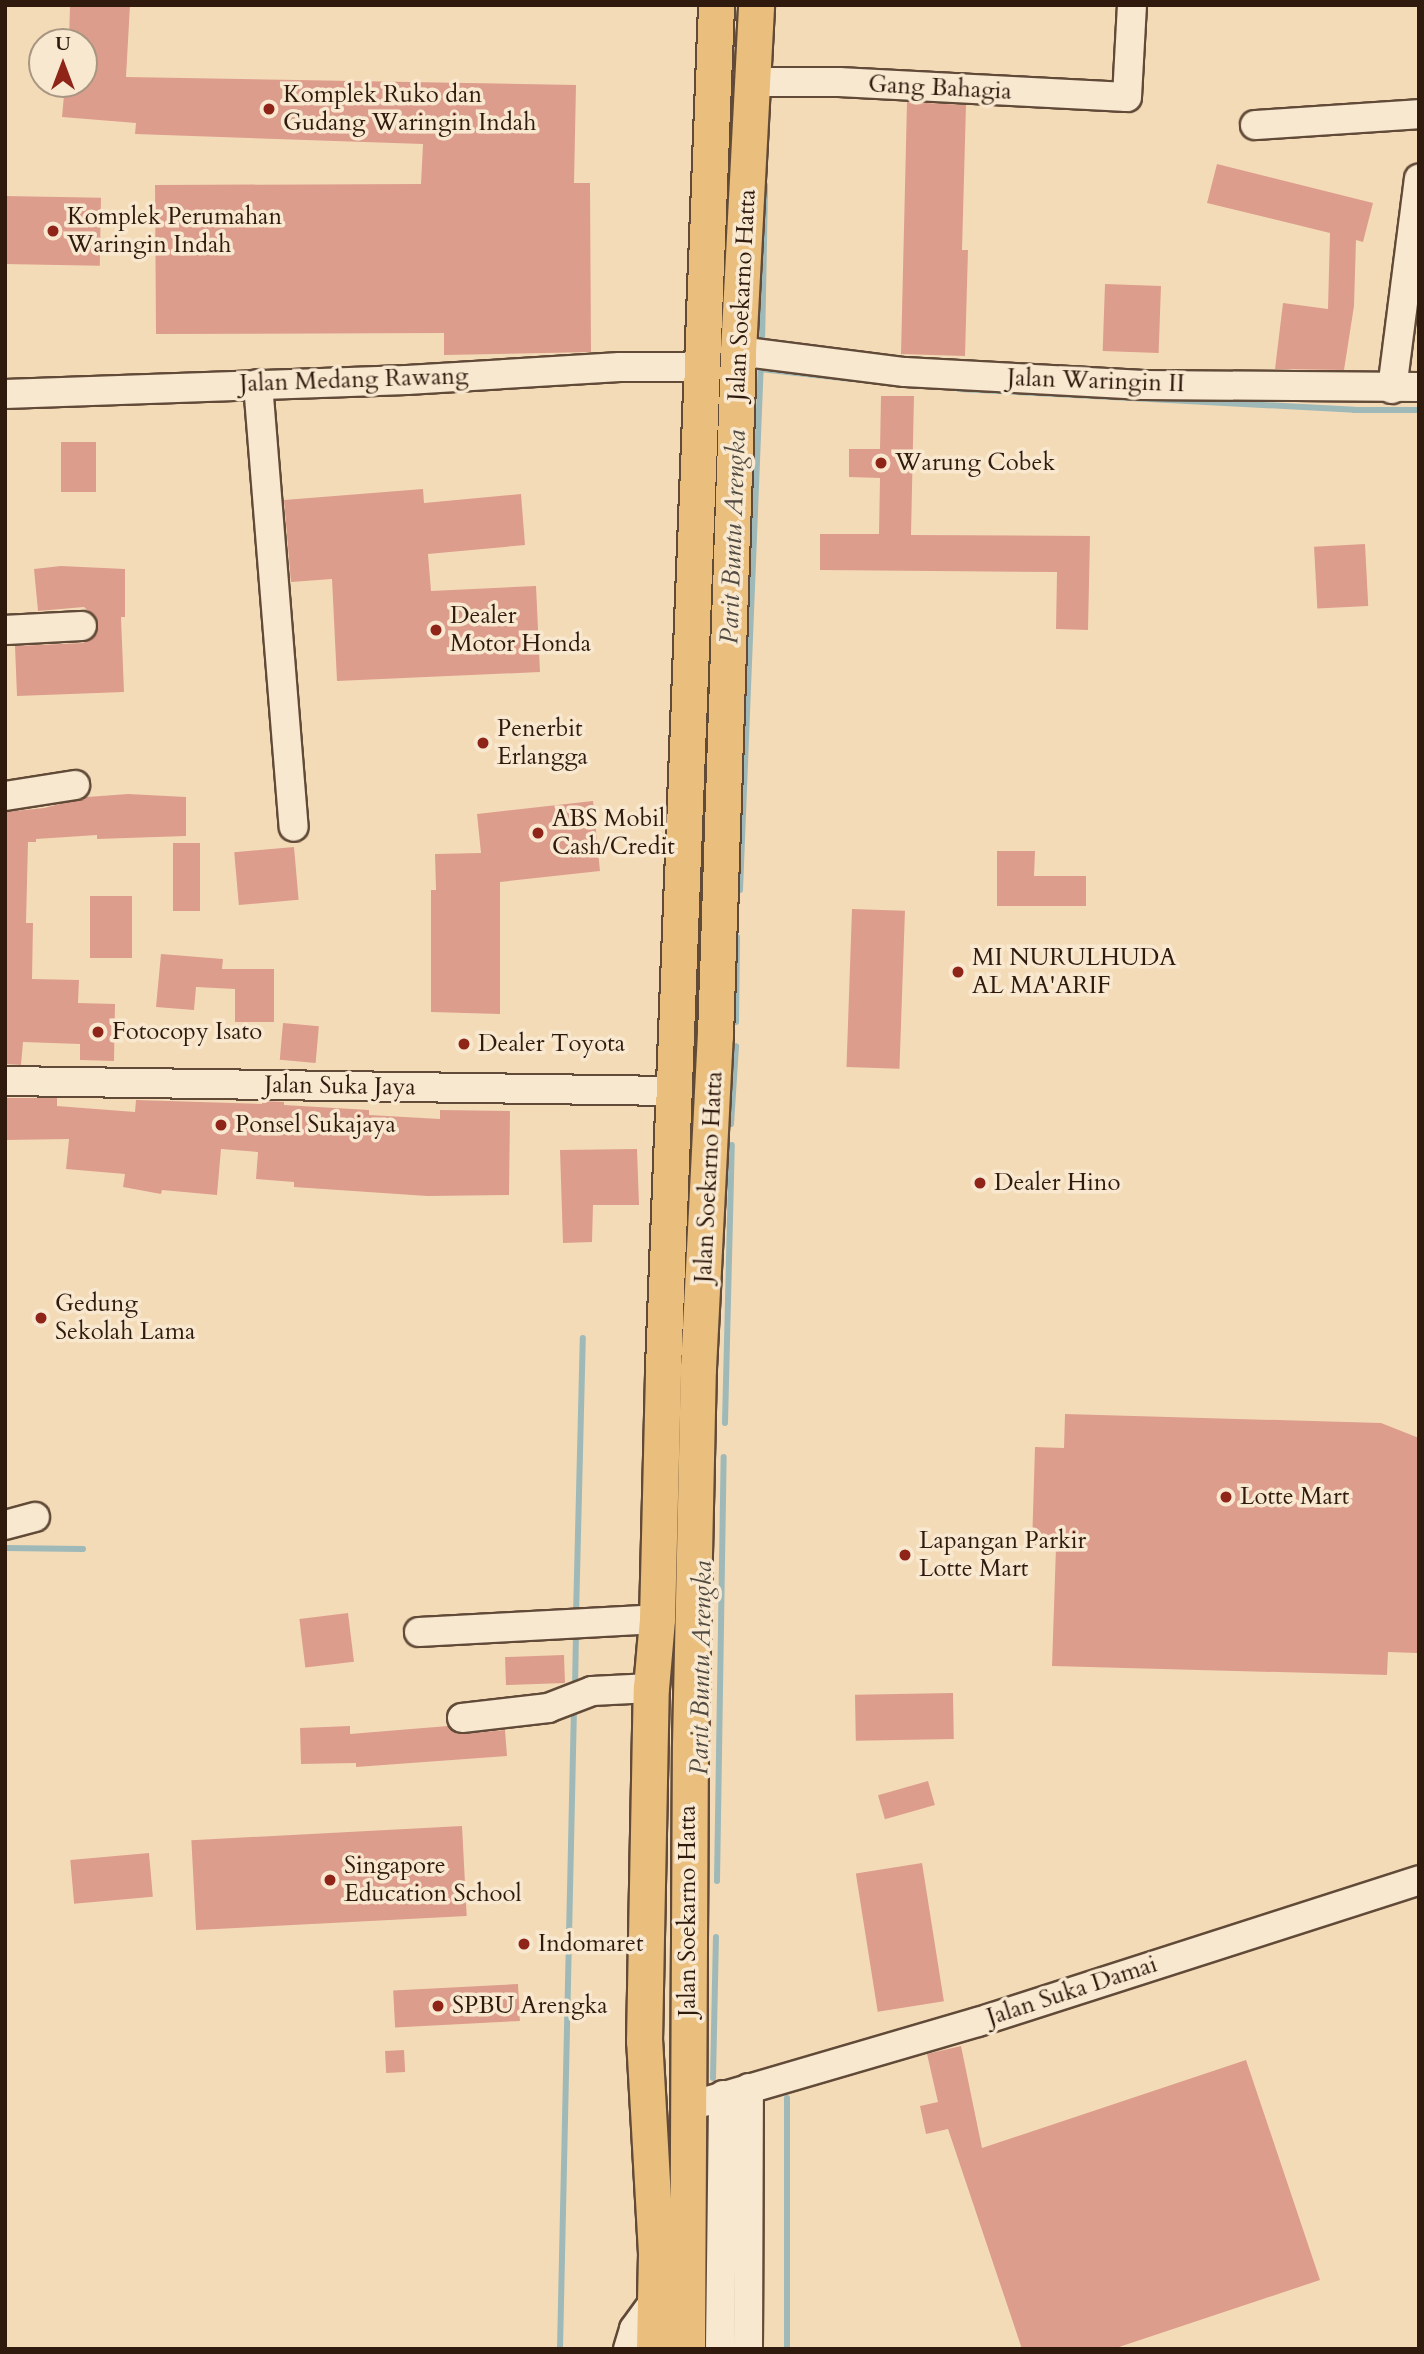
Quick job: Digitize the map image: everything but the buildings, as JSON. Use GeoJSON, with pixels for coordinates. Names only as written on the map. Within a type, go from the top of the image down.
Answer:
{"type":"FeatureCollection","features":[{"type":"Feature","properties":{"kind":"main road","name":"Jalan Soekarno Hatta"},"geometry":{"type":"LineString","coordinates":[[654,2349],[656,2253],[644,2041],[651,1688],[657,1619],[663,1367],[716,5]]}},
{"type":"Feature","properties":{"kind":"main road","name":"Jalan Soekarno Hatta"},"geometry":{"type":"LineString","coordinates":[[687,2349],[687,2107],[698,1368],[753,353],[752,82],[756,5]]}},
{"type":"Feature","properties":{"kind":"main road"},"geometry":{"type":"LineString","coordinates":[[663,1367],[698,1368]]}},
{"type":"Feature","properties":{"kind":"street","name":"Gang Bahagia"},"geometry":{"type":"LineString","coordinates":[[752,82],[839,82],[1127,97],[1132,5]]}},
{"type":"Feature","properties":{"kind":"street"},"geometry":{"type":"LineString","coordinates":[[1255,125],[1419,114]]}},
{"type":"Feature","properties":{"kind":"street"},"geometry":{"type":"LineString","coordinates":[[1406,388],[1419,179]]}},
{"type":"Feature","properties":{"kind":"street","name":"Jalan Waringin II"},"geometry":{"type":"LineString","coordinates":[[753,353],[905,372],[1144,385],[1406,388]]}},
{"type":"Feature","properties":{"kind":"street","name":"Jalan Medang Rawang"},"geometry":{"type":"LineString","coordinates":[[5,394],[407,380],[620,367],[704,367]]}},
{"type":"Feature","properties":{"kind":"street"},"geometry":{"type":"LineString","coordinates":[[258,384],[294,827]]}},
{"type":"Feature","properties":{"kind":"street"},"geometry":{"type":"LineString","coordinates":[[5,630],[82,626]]}},
{"type":"Feature","properties":{"kind":"street"},"geometry":{"type":"LineString","coordinates":[[5,796],[75,785]]}},
{"type":"Feature","properties":{"kind":"street","name":"Jalan Suka Jaya"},"geometry":{"type":"LineString","coordinates":[[5,1081],[675,1091]]}},
{"type":"Feature","properties":{"kind":"street"},"geometry":{"type":"LineString","coordinates":[[5,1525],[35,1517]]}},
{"type":"Feature","properties":{"kind":"street"},"geometry":{"type":"LineString","coordinates":[[419,1632],[657,1619]]}},
{"type":"Feature","properties":{"kind":"street"},"geometry":{"type":"LineString","coordinates":[[462,1718],[548,1709],[592,1691],[651,1688]]}},
{"type":"Feature","properties":{"kind":"street","name":"Jalan Suka Damai"},"geometry":{"type":"LineString","coordinates":[[687,2107],[978,2022],[1419,1880]]}},
{"type":"Feature","properties":{"kind":"street"},"geometry":{"type":"LineString","coordinates":[[720,2349],[736,2091]]}},
{"type":"Feature","properties":{"kind":"street"},"geometry":{"type":"LineString","coordinates":[[736,2091],[748,2349]]}},
{"type":"Feature","properties":{"kind":"street"},"geometry":{"type":"LineString","coordinates":[[688,2250],[705,2301],[713,2349]]}},
{"type":"Feature","properties":{"kind":"street"},"geometry":{"type":"LineString","coordinates":[[628,2349],[634,2329],[654,2301]]}},
{"type":"Feature","properties":{"kind":"waterway","name":"Parit Buntu Arengka"},"geometry":{"type":"LineString","coordinates":[[762,346],[765,185]]}},
{"type":"Feature","properties":{"kind":"waterway","name":"Parit Buntu Arengka"},"geometry":{"type":"LineString","coordinates":[[740,890],[761,360]]}},
{"type":"Feature","properties":{"kind":"waterway"},"geometry":{"type":"LineString","coordinates":[[761,369],[851,379]]}},
{"type":"Feature","properties":{"kind":"waterway"},"geometry":{"type":"LineString","coordinates":[[959,389],[1354,410],[1419,410]]}},
{"type":"Feature","properties":{"kind":"waterway","name":"Parit Buntu Arengka"},"geometry":{"type":"LineString","coordinates":[[736,1022],[737,937]]}},
{"type":"Feature","properties":{"kind":"waterway","name":"Parit Buntu Arengka"},"geometry":{"type":"LineString","coordinates":[[731,1124],[736,1046]]}},
{"type":"Feature","properties":{"kind":"waterway","name":"Parit Buntu Arengka"},"geometry":{"type":"LineString","coordinates":[[725,1423],[732,1145]]}},
{"type":"Feature","properties":{"kind":"waterway"},"geometry":{"type":"LineString","coordinates":[[576,1616],[583,1338]]}},
{"type":"Feature","properties":{"kind":"waterway","name":"Parit Buntu Arengka"},"geometry":{"type":"LineString","coordinates":[[717,1881],[724,1457]]}},
{"type":"Feature","properties":{"kind":"waterway"},"geometry":{"type":"LineString","coordinates":[[5,1548],[83,1549]]}},
{"type":"Feature","properties":{"kind":"waterway"},"geometry":{"type":"LineString","coordinates":[[575,1690],[576,1631]]}},
{"type":"Feature","properties":{"kind":"waterway"},"geometry":{"type":"LineString","coordinates":[[560,2349],[574,1708]]}},
{"type":"Feature","properties":{"kind":"waterway","name":"Parit Buntu Arengka"},"geometry":{"type":"LineString","coordinates":[[713,2078],[716,1937]]}},
{"type":"Feature","properties":{"kind":"waterway"},"geometry":{"type":"LineString","coordinates":[[787,2098],[787,2349]]}},
{"type":"Feature","properties":{"kind":"place","name":"Komplek Ruko dan Gudang Waringin Indah"},"geometry":{"type":"Point","coordinates":[269,109]}},
{"type":"Feature","properties":{"kind":"place","name":"Komplek Perumahan Waringin Indah"},"geometry":{"type":"Point","coordinates":[53,231]}},
{"type":"Feature","properties":{"kind":"place","name":"Warung Cobek"},"geometry":{"type":"Point","coordinates":[881,463]}},
{"type":"Feature","properties":{"kind":"place","name":"Dealer Motor Honda"},"geometry":{"type":"Point","coordinates":[436,630]}},
{"type":"Feature","properties":{"kind":"place","name":"Penerbit Erlangga"},"geometry":{"type":"Point","coordinates":[483,743]}},
{"type":"Feature","properties":{"kind":"place","name":"ABS Mobil Cash/Credit"},"geometry":{"type":"Point","coordinates":[538,833]}},
{"type":"Feature","properties":{"kind":"place","name":"MI NURULHUDA AL MA'ARIF"},"geometry":{"type":"Point","coordinates":[958,972]}},
{"type":"Feature","properties":{"kind":"place","name":"Fotocopy Isato"},"geometry":{"type":"Point","coordinates":[98,1032]}},
{"type":"Feature","properties":{"kind":"place","name":"Dealer Toyota"},"geometry":{"type":"Point","coordinates":[464,1044]}},
{"type":"Feature","properties":{"kind":"place","name":"Ponsel Sukajaya"},"geometry":{"type":"Point","coordinates":[221,1125]}},
{"type":"Feature","properties":{"kind":"place","name":"Dealer Hino"},"geometry":{"type":"Point","coordinates":[980,1183]}},
{"type":"Feature","properties":{"kind":"place","name":"Gedung Sekolah Lama"},"geometry":{"type":"Point","coordinates":[41,1318]}},
{"type":"Feature","properties":{"kind":"place","name":"Lotte Mart"},"geometry":{"type":"Point","coordinates":[1226,1497]}},
{"type":"Feature","properties":{"kind":"place","name":"Lapangan Parkir Lotte Mart"},"geometry":{"type":"Point","coordinates":[905,1555]}},
{"type":"Feature","properties":{"kind":"place","name":"Singapore Education School"},"geometry":{"type":"Point","coordinates":[330,1880]}},
{"type":"Feature","properties":{"kind":"place","name":"Indomaret"},"geometry":{"type":"Point","coordinates":[524,1944]}},
{"type":"Feature","properties":{"kind":"place","name":"SPBU Arengka"},"geometry":{"type":"Point","coordinates":[438,2006]}}]}
